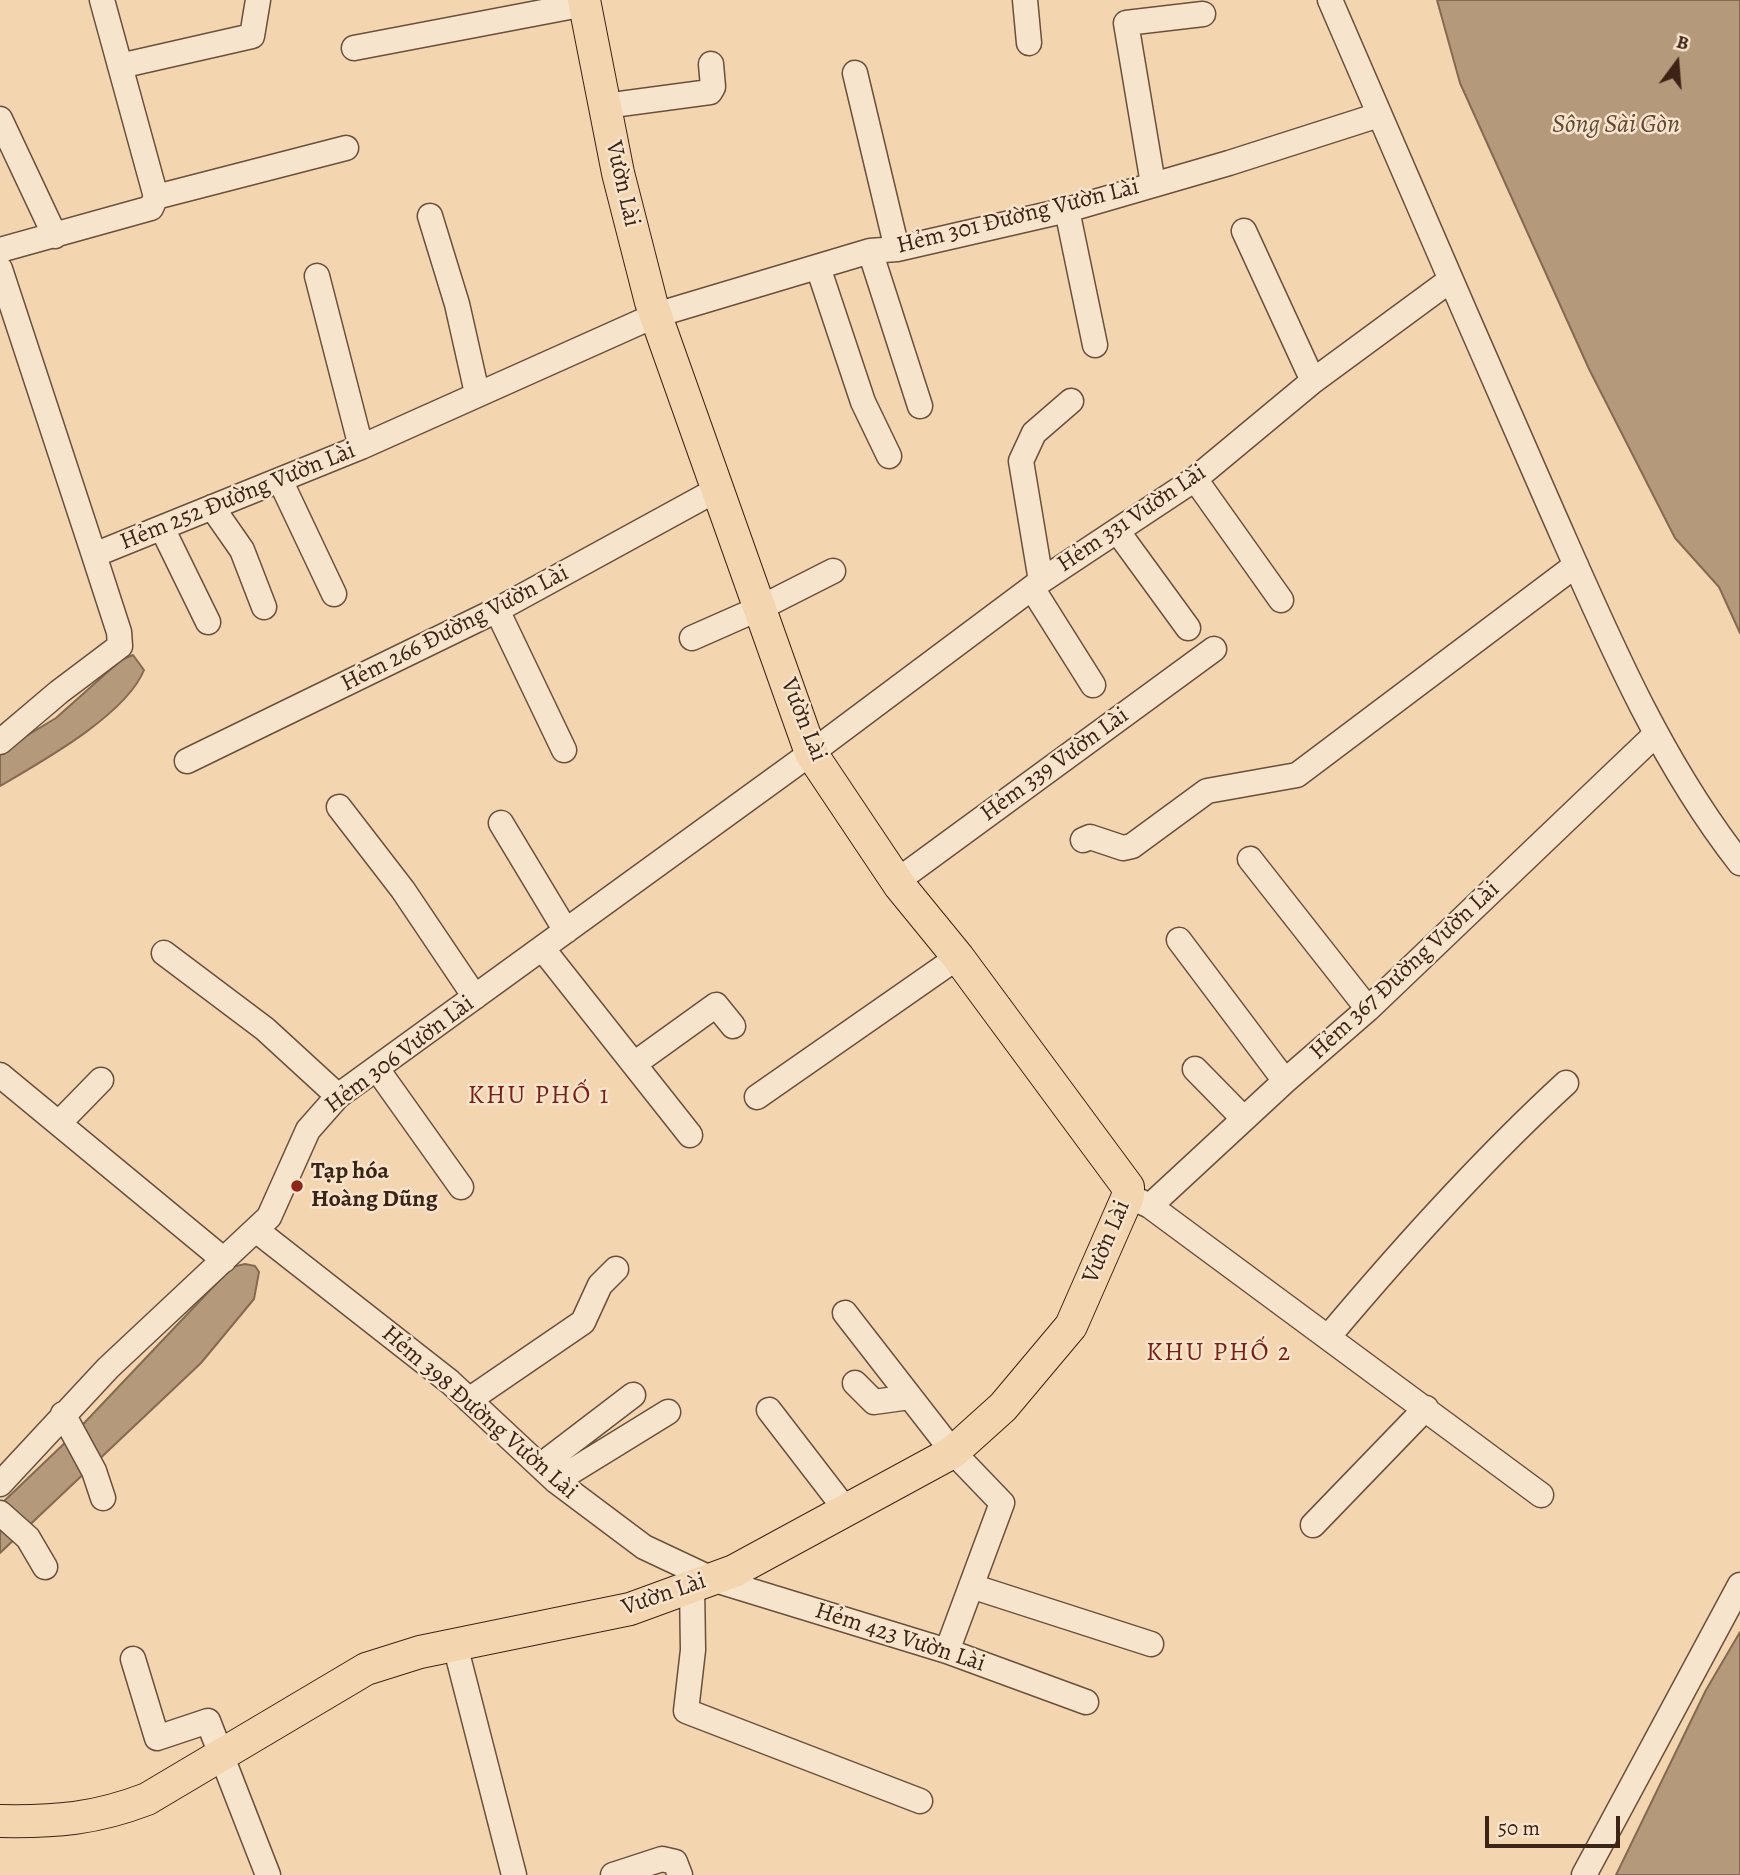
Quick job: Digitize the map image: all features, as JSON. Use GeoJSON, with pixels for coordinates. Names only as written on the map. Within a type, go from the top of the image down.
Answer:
{"type":"FeatureCollection","features":[{"type":"Feature","properties":{"kind":"main road","name":"Vườn Lài"},"geometry":{"type":"LineString","coordinates":[[0,1821],[54,1822],[117,1810],[147,1799],[366,1669],[455,1645],[630,1609],[702,1583],[734,1571],[953,1452],[1003,1407],[1070,1326],[1139,1201],[958,957],[897,881],[811,753],[656,315],[618,173],[584,2]]}},
{"type":"Feature","properties":{"kind":"street"},"geometry":{"type":"LineString","coordinates":[[0,250],[151,208],[156,198],[102,0]]}},
{"type":"Feature","properties":{"kind":"street"},"geometry":{"type":"LineString","coordinates":[[120,65],[252,36],[258,0]]}},
{"type":"Feature","properties":{"kind":"street"},"geometry":{"type":"LineString","coordinates":[[1025,0],[1029,43]]}},
{"type":"Feature","properties":{"kind":"street"},"geometry":{"type":"LineString","coordinates":[[1330,0],[1449,281],[1576,565],[1656,734],[1702,815],[1740,863]]}},
{"type":"Feature","properties":{"kind":"street"},"geometry":{"type":"LineString","coordinates":[[354,48],[584,2]]}},
{"type":"Feature","properties":{"kind":"street"},"geometry":{"type":"LineString","coordinates":[[1153,184],[1126,23],[1203,14]]}},
{"type":"Feature","properties":{"kind":"street"},"geometry":{"type":"LineString","coordinates":[[605,106],[710,92],[713,87],[711,64]]}},
{"type":"Feature","properties":{"kind":"street"},"geometry":{"type":"LineString","coordinates":[[855,73],[897,249]]}},
{"type":"Feature","properties":{"kind":"street","name":"Hẻm 301 Đường Vườn Lài"},"geometry":{"type":"LineString","coordinates":[[656,315],[870,251],[897,249],[1067,209],[1379,115]]}},
{"type":"Feature","properties":{"kind":"street"},"geometry":{"type":"LineString","coordinates":[[0,119],[55,236]]}},
{"type":"Feature","properties":{"kind":"street"},"geometry":{"type":"LineString","coordinates":[[156,198],[346,148]]}},
{"type":"Feature","properties":{"kind":"street"},"geometry":{"type":"LineString","coordinates":[[1067,209],[1095,345]]}},
{"type":"Feature","properties":{"kind":"street"},"geometry":{"type":"LineString","coordinates":[[430,216],[457,304],[477,393]]}},
{"type":"Feature","properties":{"kind":"street"},"geometry":{"type":"LineString","coordinates":[[1244,232],[1313,381]]}},
{"type":"Feature","properties":{"kind":"street"},"geometry":{"type":"LineString","coordinates":[[870,251],[920,406]]}},
{"type":"Feature","properties":{"kind":"street"},"geometry":{"type":"LineString","coordinates":[[818,267],[863,402],[889,456]]}},
{"type":"Feature","properties":{"kind":"street","name":"Hẻm 252 Đường Vườn Lài"},"geometry":{"type":"LineString","coordinates":[[0,269],[94,555],[361,447],[656,315]]}},
{"type":"Feature","properties":{"kind":"street"},"geometry":{"type":"LineString","coordinates":[[317,276],[361,447]]}},
{"type":"Feature","properties":{"kind":"street","name":"Hẻm 331 Vườn Lài"},"geometry":{"type":"LineString","coordinates":[[811,753],[1037,584],[1118,533],[1195,479],[1313,381],[1449,281]]}},
{"type":"Feature","properties":{"kind":"street"},"geometry":{"type":"LineString","coordinates":[[1070,401],[1034,433],[1021,461],[1037,584],[1093,685]]}},
{"type":"Feature","properties":{"kind":"street"},"geometry":{"type":"LineString","coordinates":[[1195,479],[1281,600]]}},
{"type":"Feature","properties":{"kind":"street"},"geometry":{"type":"LineString","coordinates":[[280,480],[334,594]]}},
{"type":"Feature","properties":{"kind":"street","name":"Hẻm 266 Đường Vườn Lài"},"geometry":{"type":"LineString","coordinates":[[187,761],[497,610],[718,489]]}},
{"type":"Feature","properties":{"kind":"street"},"geometry":{"type":"LineString","coordinates":[[212,507],[242,551],[264,607]]}},
{"type":"Feature","properties":{"kind":"street"},"geometry":{"type":"LineString","coordinates":[[162,528],[208,622]]}},
{"type":"Feature","properties":{"kind":"street"},"geometry":{"type":"LineString","coordinates":[[1118,533],[1188,628]]}},
{"type":"Feature","properties":{"kind":"street"},"geometry":{"type":"LineString","coordinates":[[0,742],[120,646],[119,632],[94,555]]}},
{"type":"Feature","properties":{"kind":"street"},"geometry":{"type":"LineString","coordinates":[[1083,840],[1090,837],[1123,848],[1132,846],[1207,791],[1297,775],[1576,565]]}},
{"type":"Feature","properties":{"kind":"street"},"geometry":{"type":"LineString","coordinates":[[692,638],[833,571]]}},
{"type":"Feature","properties":{"kind":"street"},"geometry":{"type":"LineString","coordinates":[[497,610],[564,750]]}},
{"type":"Feature","properties":{"kind":"street","name":"Hẻm 339 Vườn Lài"},"geometry":{"type":"LineString","coordinates":[[897,881],[1214,649]]}},
{"type":"Feature","properties":{"kind":"street","name":"Hẻm 367 Đường Vườn Lài"},"geometry":{"type":"LineString","coordinates":[[1139,1201],[1244,1119],[1368,1009],[1656,734]]}},
{"type":"Feature","properties":{"kind":"street","name":"Hẻm 306 Vườn Lài"},"geometry":{"type":"LineString","coordinates":[[0,1484],[68,1422],[269,1217],[308,1130],[338,1097],[811,753]]}},
{"type":"Feature","properties":{"kind":"street"},"geometry":{"type":"LineString","coordinates":[[338,807],[403,890],[475,997]]}},
{"type":"Feature","properties":{"kind":"street"},"geometry":{"type":"LineString","coordinates":[[501,823],[566,931]]}},
{"type":"Feature","properties":{"kind":"street"},"geometry":{"type":"LineString","coordinates":[[1250,859],[1368,1009]]}},
{"type":"Feature","properties":{"kind":"street"},"geometry":{"type":"LineString","coordinates":[[1179,940],[1284,1081]]}},
{"type":"Feature","properties":{"kind":"street"},"geometry":{"type":"LineString","coordinates":[[542,948],[690,1135]]}},
{"type":"Feature","properties":{"kind":"street"},"geometry":{"type":"LineString","coordinates":[[164,953],[265,1029],[338,1097]]}},
{"type":"Feature","properties":{"kind":"street"},"geometry":{"type":"LineString","coordinates":[[757,1097],[958,957]]}},
{"type":"Feature","properties":{"kind":"street"},"geometry":{"type":"LineString","coordinates":[[634,1064],[716,1005],[733,1026]]}},
{"type":"Feature","properties":{"kind":"street"},"geometry":{"type":"LineString","coordinates":[[377,1069],[461,1187]]}},
{"type":"Feature","properties":{"kind":"street"},"geometry":{"type":"LineString","coordinates":[[1195,1069],[1244,1119]]}},
{"type":"Feature","properties":{"kind":"street"},"geometry":{"type":"LineString","coordinates":[[0,1075],[224,1260]]}},
{"type":"Feature","properties":{"kind":"street"},"geometry":{"type":"LineString","coordinates":[[60,1122],[101,1080]]}},
{"type":"Feature","properties":{"kind":"street"},"geometry":{"type":"LineString","coordinates":[[1329,1336],[1372,1285],[1520,1125],[1566,1083]]}},
{"type":"Feature","properties":{"kind":"street"},"geometry":{"type":"LineString","coordinates":[[1139,1201],[1329,1336],[1422,1413],[1541,1495]]}},
{"type":"Feature","properties":{"kind":"street","name":"Hẻm 398 Đường Vườn Lài"},"geometry":{"type":"LineString","coordinates":[[256,1230],[469,1400],[548,1474],[644,1547],[702,1583]]}},
{"type":"Feature","properties":{"kind":"street"},"geometry":{"type":"LineString","coordinates":[[469,1400],[583,1322],[600,1285],[616,1269]]}},
{"type":"Feature","properties":{"kind":"street"},"geometry":{"type":"LineString","coordinates":[[845,1313],[953,1452],[1002,1503],[947,1651]]}},
{"type":"Feature","properties":{"kind":"street"},"geometry":{"type":"LineString","coordinates":[[855,1384],[874,1402],[910,1397]]}},
{"type":"Feature","properties":{"kind":"street"},"geometry":{"type":"LineString","coordinates":[[548,1474],[633,1395]]}},
{"type":"Feature","properties":{"kind":"street"},"geometry":{"type":"LineString","coordinates":[[769,1410],[846,1510]]}},
{"type":"Feature","properties":{"kind":"street"},"geometry":{"type":"LineString","coordinates":[[548,1474],[668,1412]]}},
{"type":"Feature","properties":{"kind":"street"},"geometry":{"type":"LineString","coordinates":[[1313,1525],[1422,1413]]}},
{"type":"Feature","properties":{"kind":"street"},"geometry":{"type":"LineString","coordinates":[[68,1422],[94,1471],[103,1498]]}},
{"type":"Feature","properties":{"kind":"street"},"geometry":{"type":"LineString","coordinates":[[0,1513],[28,1538],[45,1567]]}},
{"type":"Feature","properties":{"kind":"street"},"geometry":{"type":"LineString","coordinates":[[702,1583],[686,1711],[920,1801]]}},
{"type":"Feature","properties":{"kind":"street","name":"Hẻm 423 Vườn Lài"},"geometry":{"type":"LineString","coordinates":[[702,1583],[947,1651],[1086,1702]]}},
{"type":"Feature","properties":{"kind":"street"},"geometry":{"type":"LineString","coordinates":[[1584,1875],[1740,1585]]}},
{"type":"Feature","properties":{"kind":"street"},"geometry":{"type":"LineString","coordinates":[[971,1586],[1152,1644]]}},
{"type":"Feature","properties":{"kind":"street"},"geometry":{"type":"LineString","coordinates":[[455,1645],[514,1875]]}},
{"type":"Feature","properties":{"kind":"street"},"geometry":{"type":"LineString","coordinates":[[133,1659],[157,1738],[208,1721],[268,1875]]}},
{"type":"Feature","properties":{"kind":"street"},"geometry":{"type":"LineString","coordinates":[[613,1875],[662,1859],[675,1862],[680,1875]]}},
{"type":"Feature","properties":{"kind":"water","name":"Sông Sài Gòn"},"geometry":{"type":"Polygon","coordinates":[[[1437,0],[1740,0],[1740,633],[1719,587],[1675,538],[1589,369],[1460,83],[1437,0]]]}},
{"type":"Feature","properties":{"kind":"water"},"geometry":{"type":"Polygon","coordinates":[[[133,655],[144,670],[120,704],[81,736],[0,786],[0,752],[56,718],[121,660],[133,655]]]}},
{"type":"Feature","properties":{"kind":"water"},"geometry":{"type":"Polygon","coordinates":[[[245,1264],[255,1266],[259,1272],[254,1299],[201,1363],[0,1553],[0,1505],[70,1438],[232,1267],[245,1264]]]}},
{"type":"Feature","properties":{"kind":"water"},"geometry":{"type":"Polygon","coordinates":[[[1740,1632],[1740,1875],[1616,1875],[1706,1690],[1740,1632]]]}},
{"type":"Feature","properties":{"kind":"place","name":"Tạp hóa Hoàng Dũng"},"geometry":{"type":"Point","coordinates":[297,1186]}},
{"type":"Feature","properties":{"kind":"district","name":"KHU PHỐ 1"},"geometry":{"type":"Point","coordinates":[539,1097]}},
{"type":"Feature","properties":{"kind":"district","name":"KHU PHỐ 2"},"geometry":{"type":"Point","coordinates":[1219,1354]}}]}
